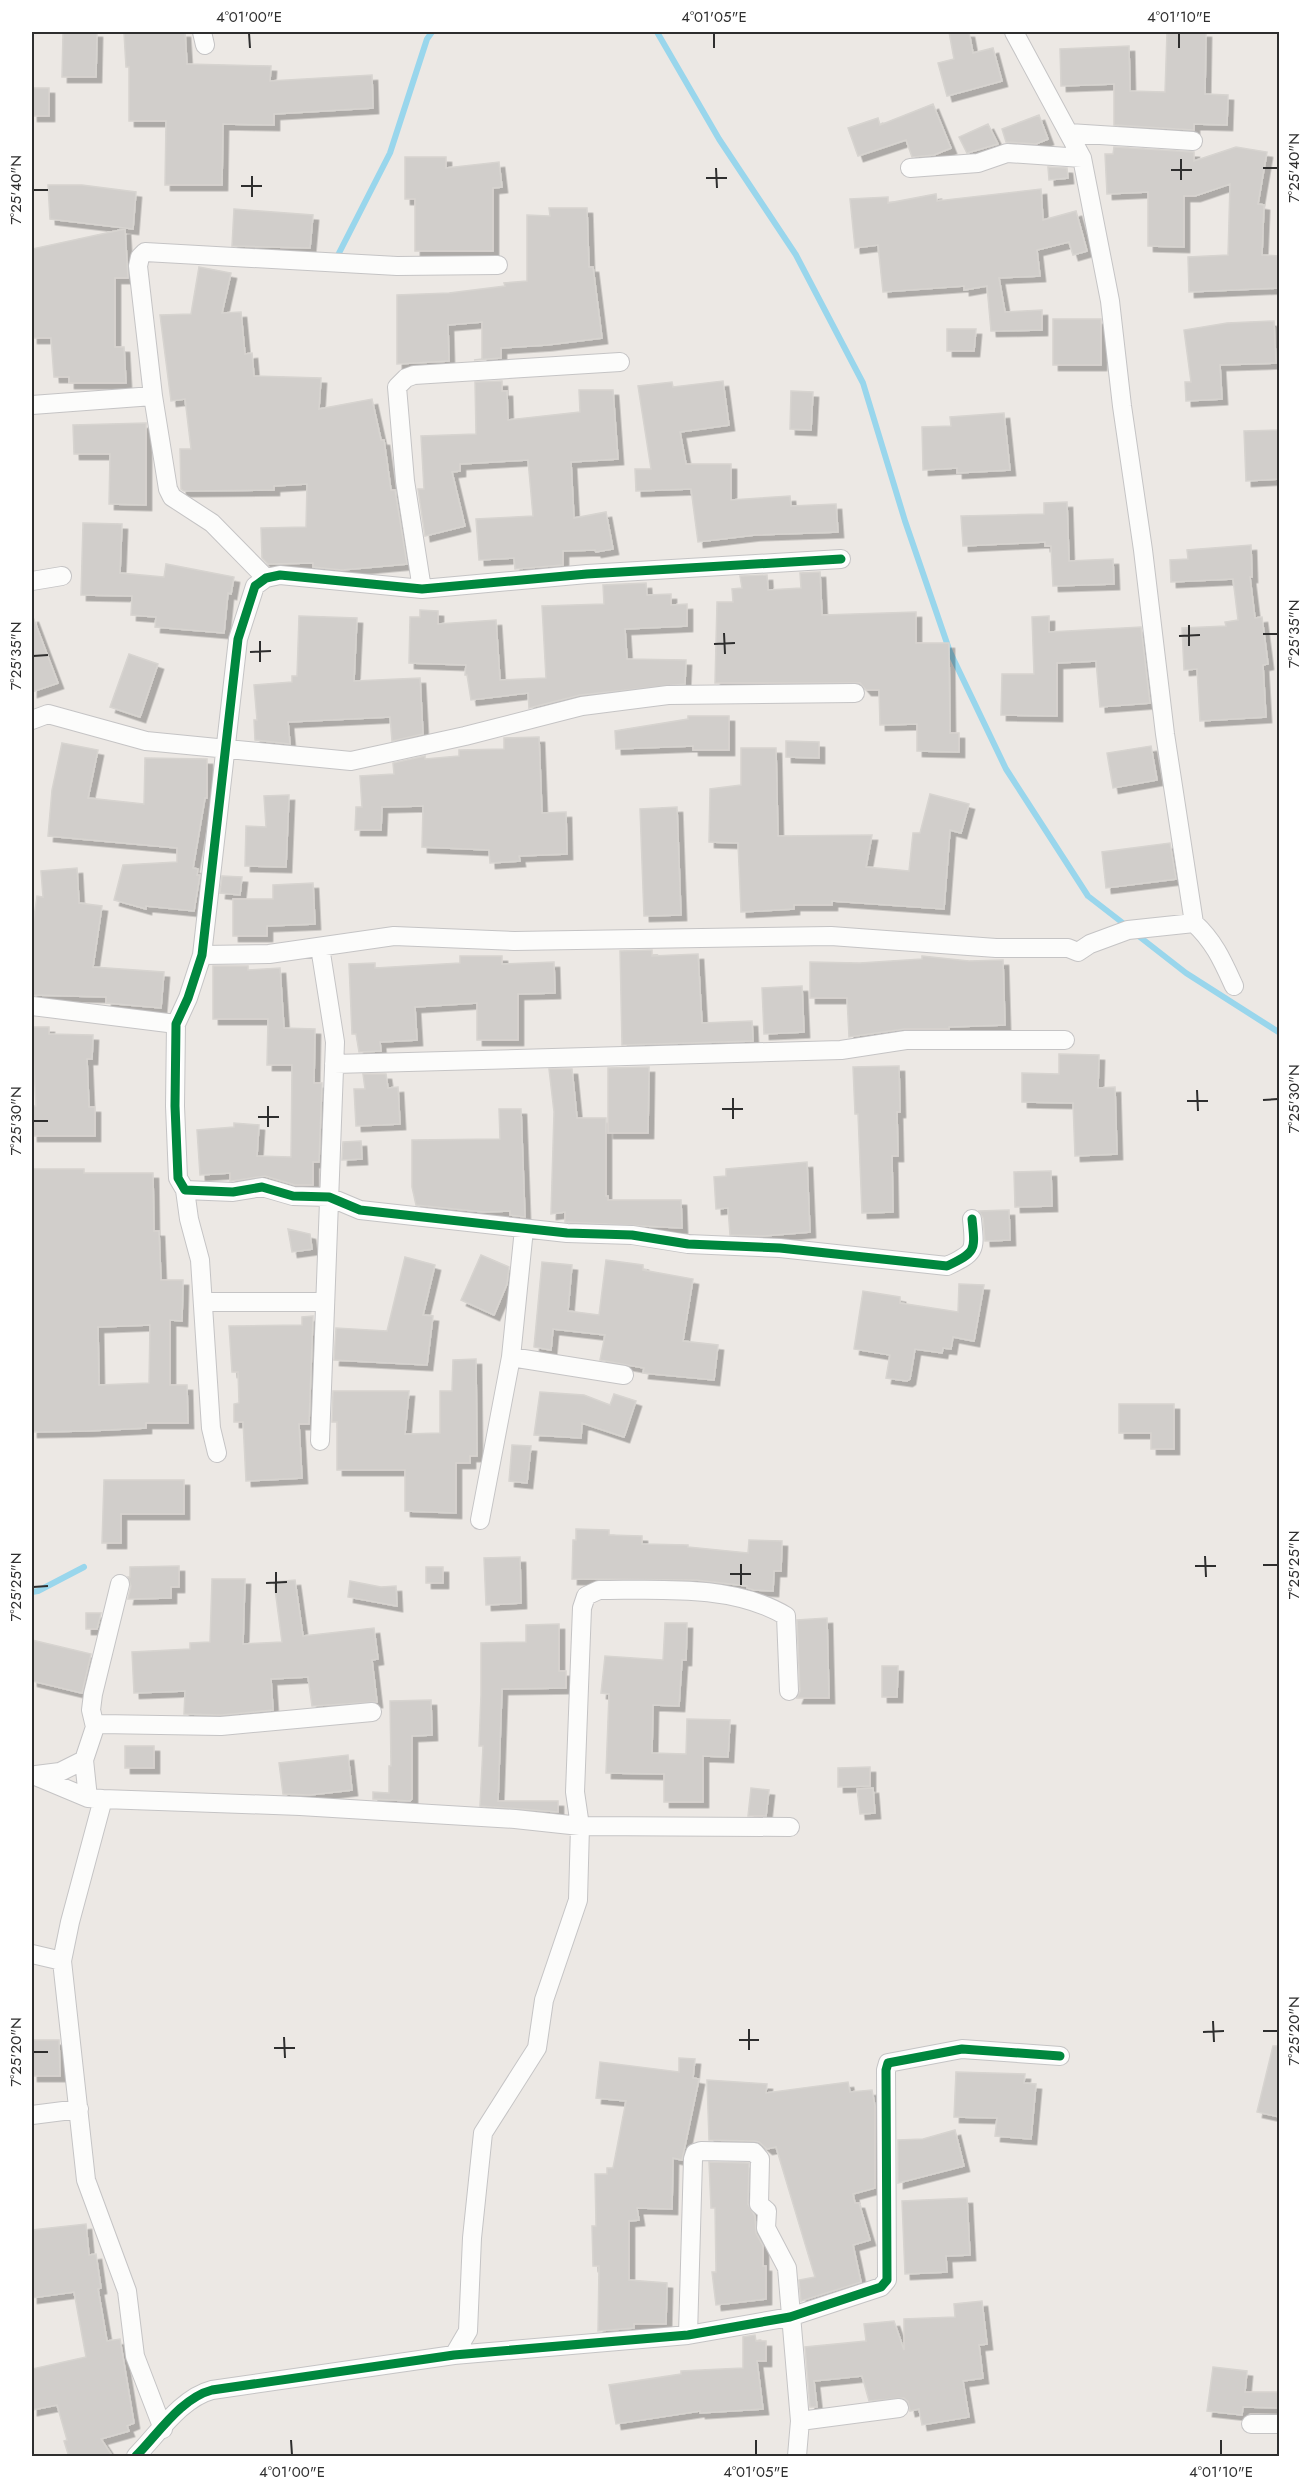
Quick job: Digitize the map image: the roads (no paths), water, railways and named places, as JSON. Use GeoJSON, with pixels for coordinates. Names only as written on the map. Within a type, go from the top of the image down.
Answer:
{"type":"FeatureCollection","features":[{"type":"Feature","properties":{"kind":"street"},"geometry":{"type":"LineString","coordinates":[[1014,32],[1082,158],[1110,301],[1165,734],[1194,923],[1205,932],[1217,949],[1234,986]]}},
{"type":"Feature","properties":{"kind":"street"},"geometry":{"type":"LineString","coordinates":[[1069,133],[1193,141]]}},
{"type":"Feature","properties":{"kind":"street"},"geometry":{"type":"LineString","coordinates":[[910,168],[978,163],[1007,153],[1082,158]]}},
{"type":"Feature","properties":{"kind":"street"},"geometry":{"type":"LineString","coordinates":[[266,578],[212,523],[172,496],[168,489],[153,396],[138,266],[140,257],[145,252],[397,266],[498,265]]}},
{"type":"Feature","properties":{"kind":"street"},"geometry":{"type":"LineString","coordinates":[[422,589],[405,481],[397,387],[406,378],[414,375],[621,362]]}},
{"type":"Feature","properties":{"kind":"street"},"geometry":{"type":"LineString","coordinates":[[32,405],[153,396]]}},
{"type":"Feature","properties":{"kind":"street"},"geometry":{"type":"LineString","coordinates":[[217,1454],[211,1428],[200,1260],[189,1219],[185,1190],[178,1178],[175,1106],[176,1024],[188,998],[202,955],[238,639],[255,586],[266,578],[280,575],[422,589],[587,574],[841,559]]}},
{"type":"Feature","properties":{"kind":"street"},"geometry":{"type":"LineString","coordinates":[[32,581],[62,576]]}},
{"type":"Feature","properties":{"kind":"street"},"geometry":{"type":"LineString","coordinates":[[32,720],[48,714],[146,741],[351,760],[465,736],[582,706],[668,695],[855,693]]}},
{"type":"Feature","properties":{"kind":"street"},"geometry":{"type":"LineString","coordinates":[[202,955],[269,954],[394,936],[514,941],[831,936],[996,948],[1068,948],[1077,952],[1090,944],[1128,930],[1194,923]]}},
{"type":"Feature","properties":{"kind":"street"},"geometry":{"type":"LineString","coordinates":[[320,947],[335,1042],[320,1441]]}},
{"type":"Feature","properties":{"kind":"street"},"geometry":{"type":"LineString","coordinates":[[32,1006],[176,1024]]}},
{"type":"Feature","properties":{"kind":"street"},"geometry":{"type":"LineString","coordinates":[[334,1064],[841,1050],[906,1040],[1065,1040]]}},
{"type":"Feature","properties":{"kind":"street"},"geometry":{"type":"LineString","coordinates":[[185,1190],[233,1192],[262,1188],[293,1196],[329,1197],[360,1210],[567,1233],[632,1235],[688,1244],[780,1248],[947,1266],[970,1254],[974,1243],[972,1219]]}},
{"type":"Feature","properties":{"kind":"street"},"geometry":{"type":"LineString","coordinates":[[480,1520],[511,1358],[524,1228]]}},
{"type":"Feature","properties":{"kind":"street"},"geometry":{"type":"LineString","coordinates":[[203,1302],[324,1302]]}},
{"type":"Feature","properties":{"kind":"street"},"geometry":{"type":"LineString","coordinates":[[511,1358],[624,1375]]}},
{"type":"Feature","properties":{"kind":"street"},"geometry":{"type":"LineString","coordinates":[[120,1584],[93,1694],[91,1710],[95,1727],[84,1760],[95,1798],[62,1961],[86,2180],[127,2291],[135,2356],[163,2429]]}},
{"type":"Feature","properties":{"kind":"street"},"geometry":{"type":"LineString","coordinates":[[454,2355],[468,2331],[472,2238],[483,2133],[537,2048],[544,2000],[578,1900],[580,1826],[575,1792],[582,1608],[586,1596],[599,1590],[700,1590],[769,1606],[786,1616],[789,1692]]}},
{"type":"Feature","properties":{"kind":"street"},"geometry":{"type":"LineString","coordinates":[[95,1727],[100,1724],[221,1726],[372,1712]]}},
{"type":"Feature","properties":{"kind":"street"},"geometry":{"type":"LineString","coordinates":[[32,1775],[60,1772],[84,1760]]}},
{"type":"Feature","properties":{"kind":"street"},"geometry":{"type":"LineString","coordinates":[[32,1775],[95,1798],[312,1807],[515,1819],[580,1826],[790,1827]]}},
{"type":"Feature","properties":{"kind":"street"},"geometry":{"type":"LineString","coordinates":[[32,1954],[62,1961]]}},
{"type":"Feature","properties":{"kind":"street"},"geometry":{"type":"LineString","coordinates":[[136,2457],[186,2402],[199,2394],[212,2390],[454,2355],[688,2335],[790,2317],[881,2287],[886,2280],[886,2070],[888,2063],[962,2049],[1060,2055]]}},
{"type":"Feature","properties":{"kind":"street"},"geometry":{"type":"LineString","coordinates":[[32,2115],[80,2109]]}},
{"type":"Feature","properties":{"kind":"street"},"geometry":{"type":"LineString","coordinates":[[688,2335],[695,2153],[700,2151],[754,2152],[760,2159],[759,2204],[766,2211],[766,2228],[787,2268],[800,2421],[797,2457]]}},
{"type":"Feature","properties":{"kind":"street"},"geometry":{"type":"LineString","coordinates":[[800,2421],[899,2408]]}},
{"type":"Feature","properties":{"kind":"street"},"geometry":{"type":"LineString","coordinates":[[1251,2424],[1280,2424]]}},
{"type":"Feature","properties":{"kind":"waterway"},"geometry":{"type":"LineString","coordinates":[[338,255],[390,153],[427,39],[432,32]]}},
{"type":"Feature","properties":{"kind":"waterway"},"geometry":{"type":"LineString","coordinates":[[657,32],[719,139],[796,255],[863,383],[905,521],[950,652],[1006,769],[1088,896],[1128,927]]}},
{"type":"Feature","properties":{"kind":"waterway"},"geometry":{"type":"LineString","coordinates":[[1136,934],[1186,973],[1280,1033]]}},
{"type":"Feature","properties":{"kind":"waterway"},"geometry":{"type":"LineString","coordinates":[[32,1592],[84,1567]]}}]}
